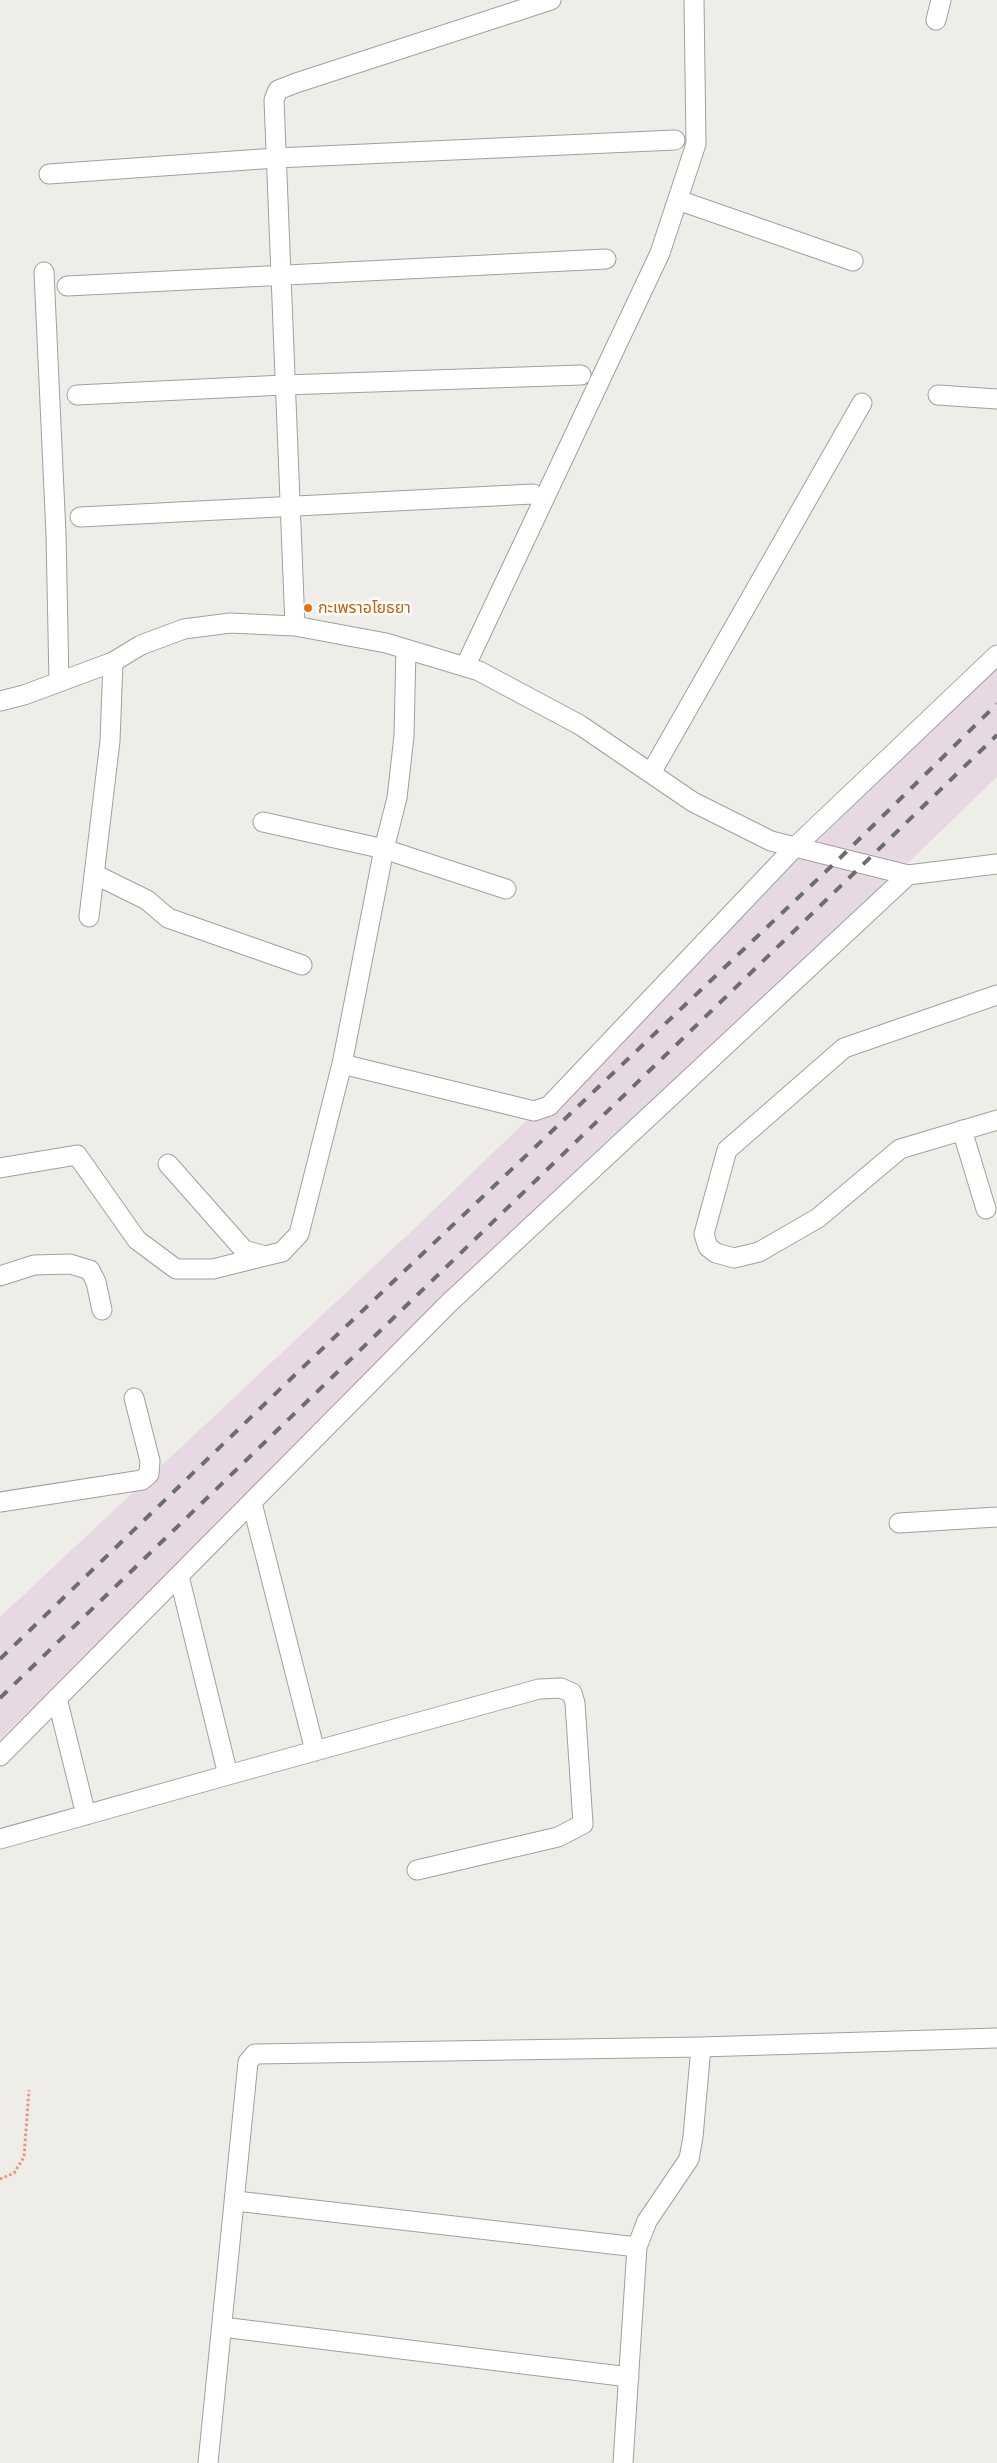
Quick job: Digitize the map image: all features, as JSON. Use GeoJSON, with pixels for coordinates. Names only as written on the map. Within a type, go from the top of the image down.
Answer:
{"type":"FeatureCollection","features":[{"type":"Feature","properties":{"kind":"street"},"geometry":{"type":"LineString","coordinates":[[295,626],[274,100],[278,90],[550,0]]}},
{"type":"Feature","properties":{"kind":"street"},"geometry":{"type":"LineString","coordinates":[[465,667],[660,253],[696,144],[694,0]]}},
{"type":"Feature","properties":{"kind":"street"},"geometry":{"type":"LineString","coordinates":[[936,20],[941,0]]}},
{"type":"Feature","properties":{"kind":"street"},"geometry":{"type":"LineString","coordinates":[[48,174],[276,158],[675,140]]}},
{"type":"Feature","properties":{"kind":"street"},"geometry":{"type":"LineString","coordinates":[[678,200],[853,261]]}},
{"type":"Feature","properties":{"kind":"street"},"geometry":{"type":"LineString","coordinates":[[66,286],[606,259]]}},
{"type":"Feature","properties":{"kind":"street"},"geometry":{"type":"LineString","coordinates":[[44,272],[56,534],[60,682]]}},
{"type":"Feature","properties":{"kind":"street"},"geometry":{"type":"LineString","coordinates":[[77,395],[284,384],[581,375]]}},
{"type":"Feature","properties":{"kind":"street"},"geometry":{"type":"LineString","coordinates":[[938,395],[997,399]]}},
{"type":"Feature","properties":{"kind":"street"},"geometry":{"type":"LineString","coordinates":[[651,773],[862,403]]}},
{"type":"Feature","properties":{"kind":"street"},"geometry":{"type":"LineString","coordinates":[[80,516],[533,494]]}},
{"type":"Feature","properties":{"kind":"street"},"geometry":{"type":"LineString","coordinates":[[0,701],[60,682],[113,662],[141,645],[184,629],[230,623],[295,626],[386,643],[479,671],[580,725],[694,802],[771,841],[908,875],[997,864]]}},
{"type":"Feature","properties":{"kind":"street"},"geometry":{"type":"LineString","coordinates":[[0,1168],[77,1155],[137,1240],[176,1269],[213,1269],[282,1252],[299,1234],[342,1064],[384,849],[397,798],[404,736],[406,649]]}},
{"type":"Feature","properties":{"kind":"street"},"geometry":{"type":"LineString","coordinates":[[342,1064],[540,1111],[548,1106],[794,848],[997,656]]}},
{"type":"Feature","properties":{"kind":"street"},"geometry":{"type":"LineString","coordinates":[[89,917],[110,741],[113,662]]}},
{"type":"Feature","properties":{"kind":"street"},"geometry":{"type":"LineString","coordinates":[[263,822],[384,849],[506,888]]}},
{"type":"Feature","properties":{"kind":"street"},"geometry":{"type":"LineString","coordinates":[[94,874],[147,900],[168,918],[196,930],[302,965]]}},
{"type":"Feature","properties":{"kind":"street"},"geometry":{"type":"LineString","coordinates":[[0,1756],[448,1304],[908,875]]}},
{"type":"Feature","properties":{"kind":"street"},"geometry":{"type":"LineString","coordinates":[[997,995],[844,1048],[727,1150],[704,1234],[708,1247],[716,1253],[734,1258],[759,1252],[818,1218],[900,1149],[997,1120]]}},
{"type":"Feature","properties":{"kind":"street"},"geometry":{"type":"LineString","coordinates":[[962,1130],[986,1209]]}},
{"type":"Feature","properties":{"kind":"street"},"geometry":{"type":"LineString","coordinates":[[168,1164],[244,1250],[265,1256]]}},
{"type":"Feature","properties":{"kind":"street"},"geometry":{"type":"LineString","coordinates":[[0,1276],[34,1265],[70,1264],[90,1270],[96,1282],[102,1310]]}},
{"type":"Feature","properties":{"kind":"street"},"geometry":{"type":"LineString","coordinates":[[0,1502],[142,1480],[149,1474],[150,1461],[134,1398]]}},
{"type":"Feature","properties":{"kind":"street"},"geometry":{"type":"LineString","coordinates":[[252,1502],[316,1751]]}},
{"type":"Feature","properties":{"kind":"street"},"geometry":{"type":"LineString","coordinates":[[899,1523],[997,1517]]}},
{"type":"Feature","properties":{"kind":"street"},"geometry":{"type":"LineString","coordinates":[[179,1576],[228,1775]]}},
{"type":"Feature","properties":{"kind":"street"},"geometry":{"type":"LineString","coordinates":[[0,1839],[539,1689],[561,1688],[572,1693],[575,1703],[583,1824],[558,1837],[417,1870]]}},
{"type":"Feature","properties":{"kind":"street"},"geometry":{"type":"LineString","coordinates":[[57,1698],[86,1815]]}},
{"type":"Feature","properties":{"kind":"street"},"geometry":{"type":"LineString","coordinates":[[208,2463],[236,2201],[248,2062],[255,2054],[701,2047],[997,2038]]}},
{"type":"Feature","properties":{"kind":"street"},"geometry":{"type":"LineString","coordinates":[[623,2463],[637,2247],[647,2221],[689,2158],[693,2137],[701,2047]]}},
{"type":"Feature","properties":{"kind":"street"},"geometry":{"type":"LineString","coordinates":[[236,2201],[637,2247]]}},
{"type":"Feature","properties":{"kind":"street"},"geometry":{"type":"LineString","coordinates":[[222,2327],[629,2377]]}},
{"type":"Feature","properties":{"kind":"path"},"geometry":{"type":"LineString","coordinates":[[0,2179],[14,2173],[24,2157],[29,2090]]}},
{"type":"Feature","properties":{"kind":"shaded area"},"geometry":{"type":"Polygon","coordinates":[[[997,667],[997,777],[0,1739],[0,1617],[417,1226],[997,667]]]}},
{"type":"Feature","properties":{"kind":"railway"},"geometry":{"type":"LineString","coordinates":[[0,1659],[300,1370],[840,858],[997,704]]}},
{"type":"Feature","properties":{"kind":"railway"},"geometry":{"type":"LineString","coordinates":[[0,1698],[997,735]]}},
{"type":"Feature","properties":{"kind":"place","name":"กะเพราอโยธยา"},"geometry":{"type":"Point","coordinates":[308,608]}}]}
